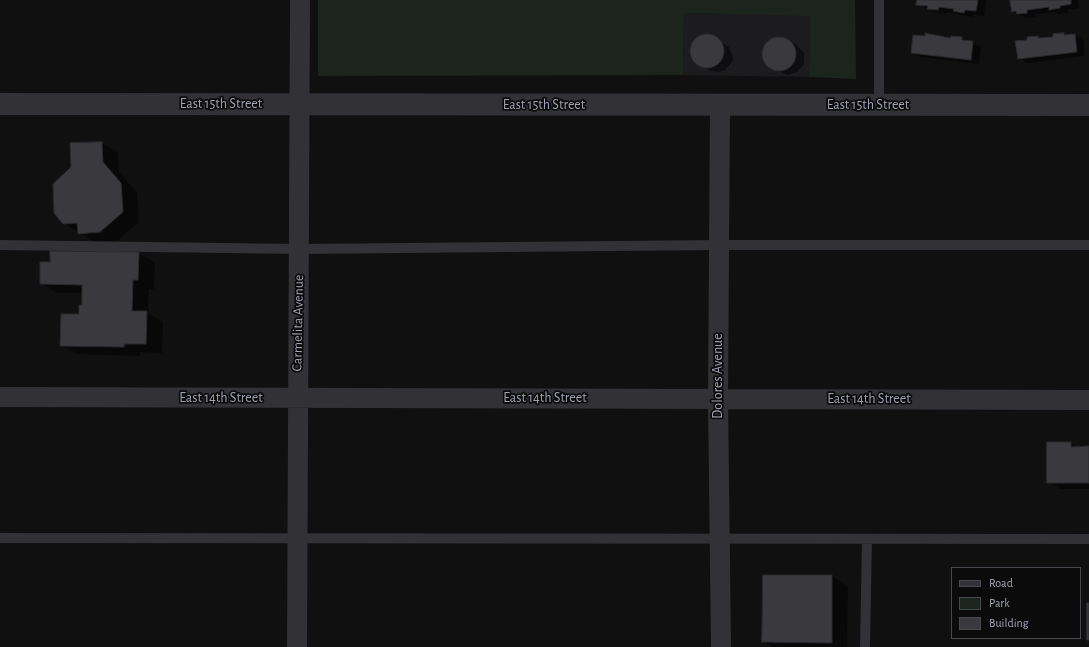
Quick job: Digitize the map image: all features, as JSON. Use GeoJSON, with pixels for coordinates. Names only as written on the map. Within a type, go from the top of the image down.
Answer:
{"type":"FeatureCollection","features":[{"type":"Feature","properties":{"kind":"street","name":"Carmelita Avenue"},"geometry":{"type":"LineString","coordinates":[[297,647],[301,104],[300,0]]}},
{"type":"Feature","properties":{"kind":"street","name":"East 15th Street"},"geometry":{"type":"LineString","coordinates":[[0,104],[1089,105]]}},
{"type":"Feature","properties":{"kind":"street","name":"Dolores Avenue"},"geometry":{"type":"LineString","coordinates":[[720,105],[718,398],[721,647]]}},
{"type":"Feature","properties":{"kind":"street","name":"East 14th Street"},"geometry":{"type":"LineString","coordinates":[[0,397],[1089,400]]}},
{"type":"Feature","properties":{"kind":"lane"},"geometry":{"type":"LineString","coordinates":[[879,0],[879,105]]}},
{"type":"Feature","properties":{"kind":"lane"},"geometry":{"type":"LineString","coordinates":[[0,245],[299,249],[719,245],[1089,245]]}},
{"type":"Feature","properties":{"kind":"lane"},"geometry":{"type":"LineString","coordinates":[[0,538],[1089,539]]}},
{"type":"Feature","properties":{"kind":"lane"},"geometry":{"type":"LineString","coordinates":[[866,647],[867,539]]}},
{"type":"Feature","properties":{"kind":"shaded area"},"geometry":{"type":"Polygon","coordinates":[[[684,13],[810,15],[809,77],[683,75],[684,13]]]}},
{"type":"Feature","properties":{"kind":"green space"},"geometry":{"type":"Polygon","coordinates":[[[318,0],[855,0],[856,79],[809,77],[810,16],[684,13],[683,75],[318,76],[318,0]]]}},
{"type":"Feature","properties":{"kind":"building"},"geometry":{"type":"Polygon","coordinates":[[[917,0],[978,0],[976,11],[965,10],[964,13],[953,11],[954,9],[939,7],[938,10],[927,9],[928,6],[916,5],[917,0]]]}},
{"type":"Feature","properties":{"kind":"building"},"geometry":{"type":"Polygon","coordinates":[[[1010,0],[1071,0],[1071,4],[1049,10],[1049,7],[1027,10],[1027,13],[1017,14],[1016,11],[1012,12],[1010,0]]]}},
{"type":"Feature","properties":{"kind":"building"},"geometry":{"type":"Polygon","coordinates":[[[925,33],[950,38],[951,36],[962,37],[962,40],[973,41],[971,60],[911,53],[913,35],[925,36],[925,33]]]}},
{"type":"Feature","properties":{"kind":"building"},"geometry":{"type":"Polygon","coordinates":[[[1064,33],[1064,35],[1075,34],[1077,52],[1018,59],[1015,41],[1027,40],[1027,37],[1053,37],[1053,34],[1064,33]]]}},
{"type":"Feature","properties":{"kind":"building"},"geometry":{"type":"Polygon","coordinates":[[[704,34],[710,34],[714,35],[721,41],[724,51],[723,58],[717,65],[710,68],[704,68],[700,67],[693,61],[690,54],[690,48],[691,44],[697,37],[704,34]]]}},
{"type":"Feature","properties":{"kind":"building"},"geometry":{"type":"Polygon","coordinates":[[[776,37],[782,37],[786,38],[793,44],[796,54],[795,61],[789,68],[782,71],[776,71],[772,70],[765,64],[762,57],[762,51],[763,47],[769,40],[776,37]]]}},
{"type":"Feature","properties":{"kind":"building"},"geometry":{"type":"Polygon","coordinates":[[[102,142],[103,162],[121,183],[123,212],[100,232],[78,234],[77,223],[63,224],[54,213],[53,184],[71,167],[70,143],[102,142]]]}},
{"type":"Feature","properties":{"kind":"building"},"geometry":{"type":"Polygon","coordinates":[[[50,251],[139,252],[138,280],[133,280],[132,311],[147,311],[146,344],[124,344],[124,347],[60,346],[61,314],[79,314],[79,305],[82,305],[82,285],[40,284],[40,262],[50,262],[50,251]]]}},
{"type":"Feature","properties":{"kind":"building"},"geometry":{"type":"Polygon","coordinates":[[[1047,442],[1071,442],[1071,447],[1089,446],[1089,483],[1047,483],[1047,442]]]}},
{"type":"Feature","properties":{"kind":"building"},"geometry":{"type":"Polygon","coordinates":[[[763,575],[832,575],[832,643],[762,642],[763,575]]]}},
{"type":"Feature","properties":{"kind":"building"},"geometry":{"type":"Polygon","coordinates":[[[1087,603],[1089,603],[1089,640],[1087,640],[1087,603]]]}}]}
